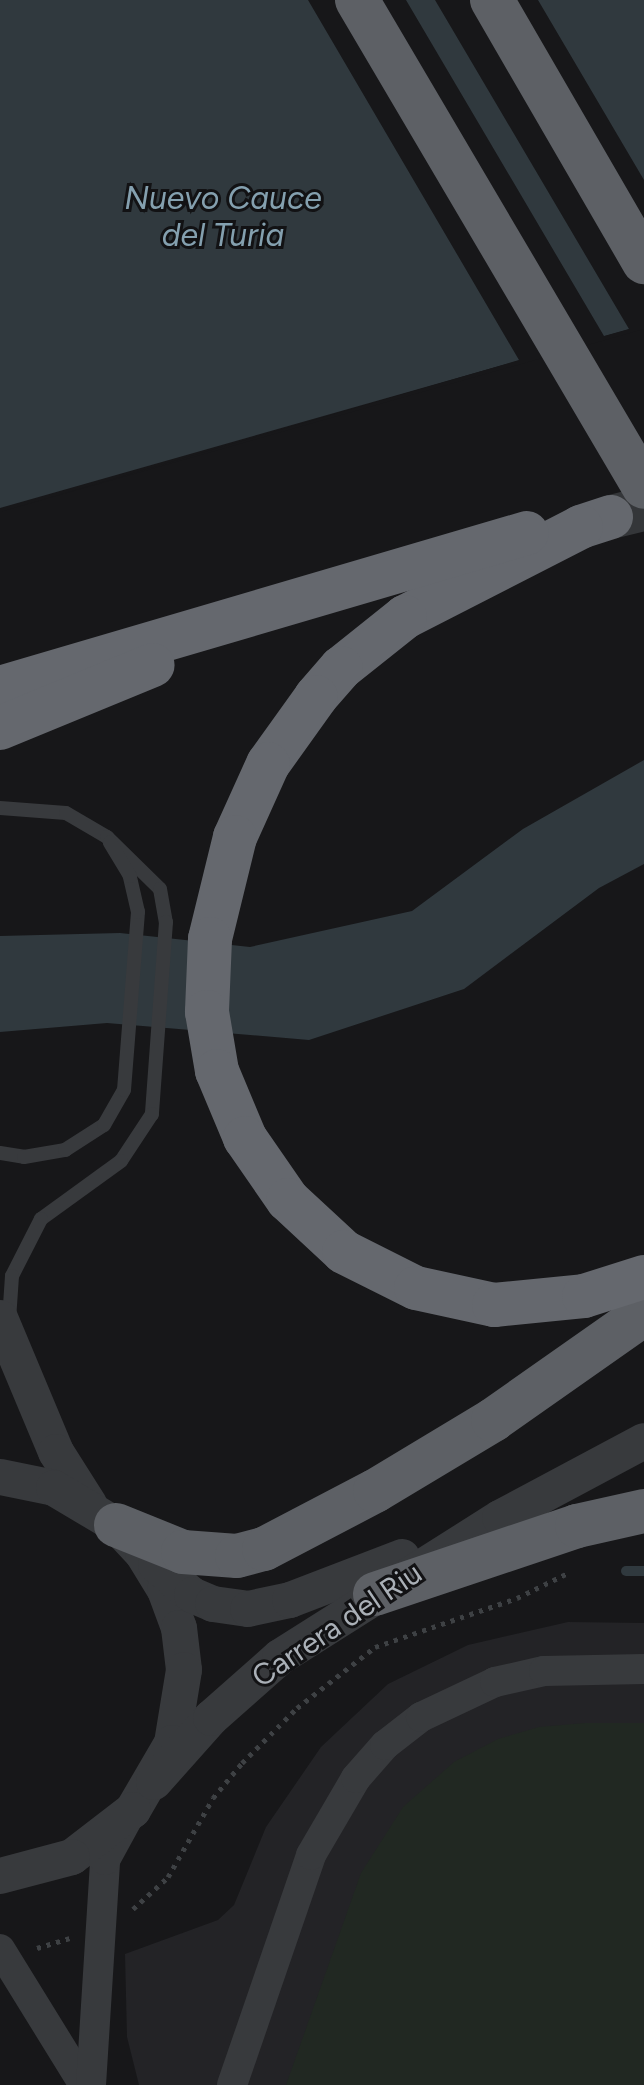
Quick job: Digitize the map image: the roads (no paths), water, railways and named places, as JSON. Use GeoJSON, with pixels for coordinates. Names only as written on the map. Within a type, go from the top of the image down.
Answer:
{"type":"FeatureCollection","features":[{"type":"Feature","properties":{"kind":"highway"},"geometry":{"type":"LineString","coordinates":[[357,0],[644,487]]}},
{"type":"Feature","properties":{"kind":"highway"},"geometry":{"type":"LineString","coordinates":[[492,0],[644,262]]}},
{"type":"Feature","properties":{"kind":"highway"},"geometry":{"type":"LineString","coordinates":[[0,688],[542,528],[596,522],[428,604],[341,668],[268,764],[240,824],[216,904],[207,1000],[217,1071],[245,1138],[288,1200],[317,1231],[381,1273],[416,1288],[494,1305],[584,1296],[644,1277]]}},
{"type":"Feature","properties":{"kind":"highway"},"geometry":{"type":"LineString","coordinates":[[0,728],[375,575]]}},
{"type":"Feature","properties":{"kind":"highway"},"geometry":{"type":"LineString","coordinates":[[116,1528],[183,1552],[237,1556],[264,1549],[375,1491],[493,1420],[644,1314]]}},
{"type":"Feature","properties":{"kind":"highway"},"geometry":{"type":"LineString","coordinates":[[375,1594],[577,1526],[644,1511]]}},
{"type":"Feature","properties":{"kind":"street","name":"Carrera del Riu"},"geometry":{"type":"LineString","coordinates":[[7,1331],[56,1452],[116,1528],[173,1581],[213,1604],[266,1607],[500,1518]]}},
{"type":"Feature","properties":{"kind":"street","name":"Carrera del Riu"},"geometry":{"type":"LineString","coordinates":[[0,1876],[72,1857],[143,1796],[211,1718],[269,1666],[375,1594],[500,1518],[644,1441]]}},
{"type":"Feature","properties":{"kind":"street"},"geometry":{"type":"LineString","coordinates":[[0,1477],[54,1488],[116,1528],[165,1590],[179,1628],[184,1670],[181,1712],[143,1796],[105,1860],[91,2085]]}},
{"type":"Feature","properties":{"kind":"street"},"geometry":{"type":"LineString","coordinates":[[232,2085],[311,1855],[334,1810],[385,1745],[421,1717],[495,1682],[544,1671],[644,1669]]}},
{"type":"Feature","properties":{"kind":"street"},"geometry":{"type":"LineString","coordinates":[[13,1950],[84,2085]]}},
{"type":"Feature","properties":{"kind":"lane"},"geometry":{"type":"LineString","coordinates":[[0,808],[66,813],[107,837],[160,889],[166,933],[159,1073],[152,1114],[132,1149],[58,1203],[28,1238],[7,1300],[7,1331]]}},
{"type":"Feature","properties":{"kind":"lane"},"geometry":{"type":"LineString","coordinates":[[0,1153],[46,1155],[86,1139],[116,1108],[129,1071],[138,928],[130,876],[107,837]]}},
{"type":"Feature","properties":{"kind":"water","name":"Nuevo Cauce del Turia"},"geometry":{"type":"Polygon","coordinates":[[[0,0],[644,0],[644,325],[0,508],[0,0]]]}},
{"type":"Feature","properties":{"kind":"water"},"geometry":{"type":"Polygon","coordinates":[[[644,760],[644,864],[599,888],[464,989],[309,1040],[107,1023],[0,1032],[0,936],[120,933],[250,947],[412,911],[523,829],[644,760]]]}},
{"type":"Feature","properties":{"kind":"waterway"},"geometry":{"type":"LineString","coordinates":[[626,1571],[644,1571]]}},
{"type":"Feature","properties":{"kind":"tunnel"},"geometry":{"type":"LineString","coordinates":[[611,517],[644,509]]}}]}
